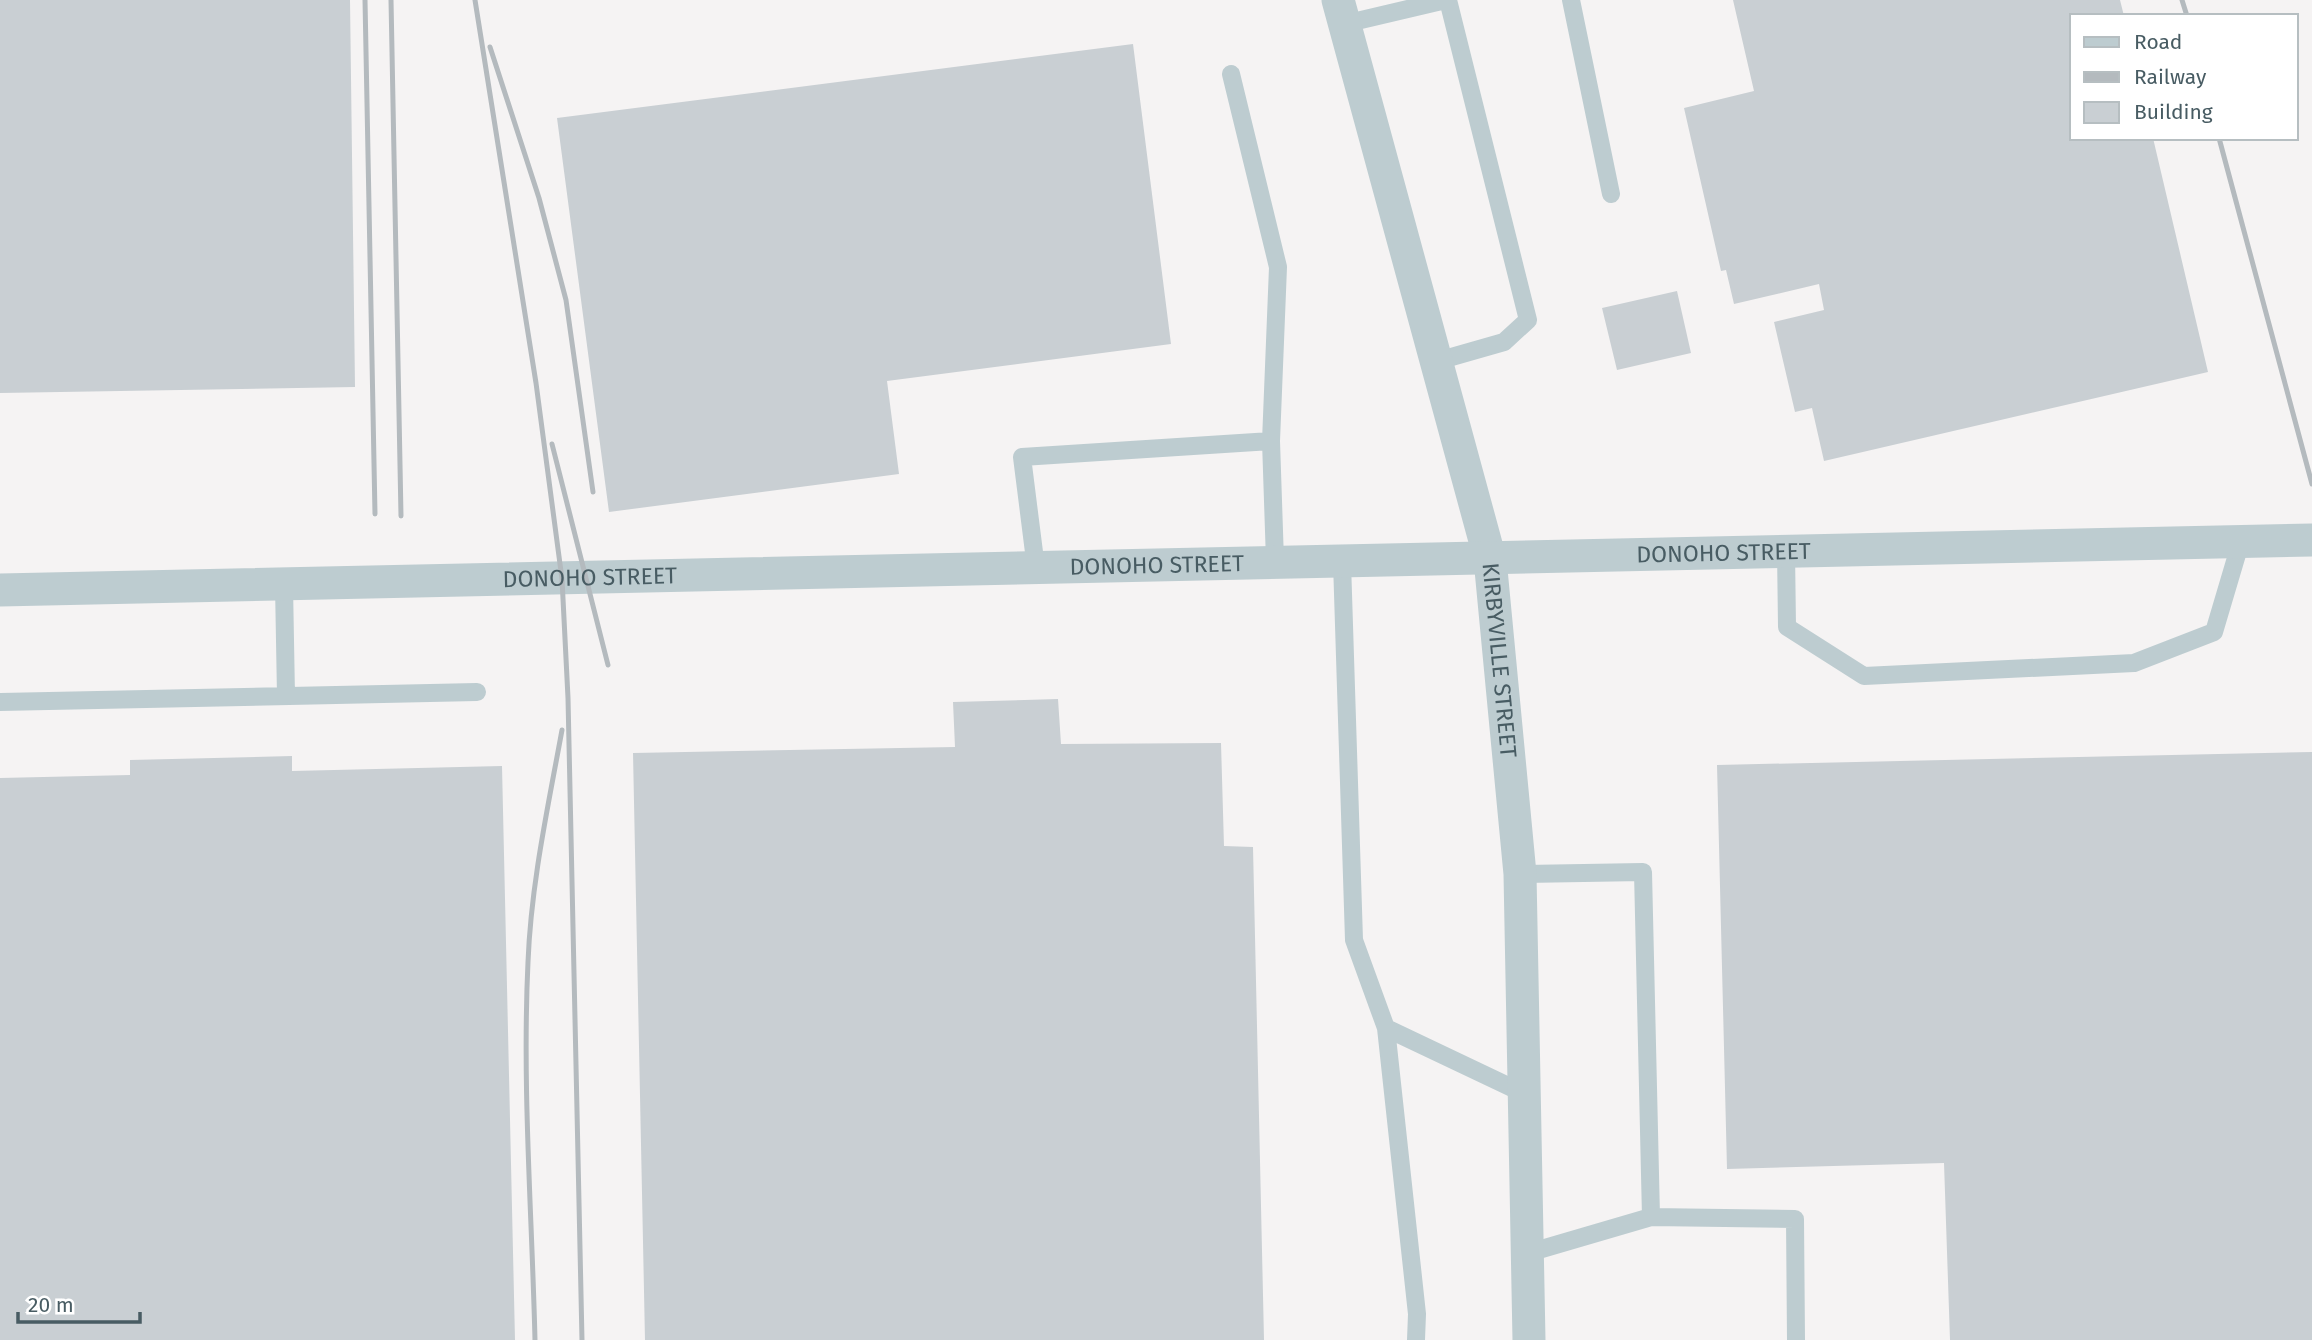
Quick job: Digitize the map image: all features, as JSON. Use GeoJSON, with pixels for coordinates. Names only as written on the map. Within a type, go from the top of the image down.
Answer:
{"type":"FeatureCollection","features":[{"type":"Feature","properties":{"kind":"street","name":"KIRBYVILLE STREET"},"geometry":{"type":"LineString","coordinates":[[1341,12],[1434,362],[1490,559],[1520,874],[1529,1340]]}},
{"type":"Feature","properties":{"kind":"street","name":"DONOHO STREET"},"geometry":{"type":"LineString","coordinates":[[0,590],[2312,540]]}},
{"type":"Feature","properties":{"kind":"lane"},"geometry":{"type":"LineString","coordinates":[[1341,12],[1447,0],[1528,320],[1504,342],[1434,362]]}},
{"type":"Feature","properties":{"kind":"lane"},"geometry":{"type":"LineString","coordinates":[[1571,0],[1611,194]]}},
{"type":"Feature","properties":{"kind":"lane"},"geometry":{"type":"LineString","coordinates":[[1231,74],[1278,267],[1271,441],[1275,561]]}},
{"type":"Feature","properties":{"kind":"lane"},"geometry":{"type":"LineString","coordinates":[[1036,568],[1022,457],[1271,441]]}},
{"type":"Feature","properties":{"kind":"lane"},"geometry":{"type":"LineString","coordinates":[[1786,551],[1787,627],[1864,676],[2134,663],[2214,632],[2241,541]]}},
{"type":"Feature","properties":{"kind":"lane"},"geometry":{"type":"LineString","coordinates":[[1342,562],[1354,940],[1386,1028],[1416,1314],[1416,1340]]}},
{"type":"Feature","properties":{"kind":"lane"},"geometry":{"type":"LineString","coordinates":[[284,584],[286,696]]}},
{"type":"Feature","properties":{"kind":"lane"},"geometry":{"type":"LineString","coordinates":[[0,702],[477,692]]}},
{"type":"Feature","properties":{"kind":"lane"},"geometry":{"type":"LineString","coordinates":[[1520,874],[1643,872],[1651,1217]]}},
{"type":"Feature","properties":{"kind":"lane"},"geometry":{"type":"LineString","coordinates":[[1386,1028],[1523,1093]]}},
{"type":"Feature","properties":{"kind":"lane"},"geometry":{"type":"LineString","coordinates":[[1528,1253],[1651,1217],[1795,1219],[1796,1340]]}},
{"type":"Feature","properties":{"kind":"building"},"geometry":{"type":"Polygon","coordinates":[[[0,0],[350,0],[355,387],[0,393],[0,0]]]}},
{"type":"Feature","properties":{"kind":"building"},"geometry":{"type":"Polygon","coordinates":[[[1733,0],[2120,0],[2124,14],[2070,14],[2070,140],[2153,140],[2208,372],[1824,461],[1812,408],[1795,412],[1774,322],[1824,310],[1819,284],[1734,304],[1726,270],[1721,271],[1684,108],[1754,91],[1733,0]]]}},
{"type":"Feature","properties":{"kind":"building"},"geometry":{"type":"Polygon","coordinates":[[[1133,44],[1171,344],[887,381],[899,474],[609,512],[557,118],[1133,44]]]}},
{"type":"Feature","properties":{"kind":"building"},"geometry":{"type":"Polygon","coordinates":[[[1677,291],[1691,353],[1617,370],[1602,308],[1677,291]]]}},
{"type":"Feature","properties":{"kind":"building"},"geometry":{"type":"Polygon","coordinates":[[[1058,699],[1061,744],[1221,743],[1224,846],[1253,847],[1264,1340],[645,1340],[633,753],[955,747],[953,702],[1058,699]]]}},
{"type":"Feature","properties":{"kind":"building"},"geometry":{"type":"Polygon","coordinates":[[[2312,752],[2312,1340],[1950,1340],[1944,1163],[1727,1169],[1717,765],[2312,752]]]}},
{"type":"Feature","properties":{"kind":"building"},"geometry":{"type":"Polygon","coordinates":[[[292,756],[292,771],[502,766],[515,1340],[0,1340],[0,778],[130,775],[130,760],[292,756]]]}},
{"type":"Feature","properties":{"kind":"railway"},"geometry":{"type":"LineString","coordinates":[[365,0],[375,514]]}},
{"type":"Feature","properties":{"kind":"railway"},"geometry":{"type":"LineString","coordinates":[[391,0],[401,516]]}},
{"type":"Feature","properties":{"kind":"railway"},"geometry":{"type":"LineString","coordinates":[[475,0],[536,383],[562,579],[568,698],[582,1340]]}},
{"type":"Feature","properties":{"kind":"railway"},"geometry":{"type":"LineString","coordinates":[[2182,0],[2186,14]]}},
{"type":"Feature","properties":{"kind":"railway"},"geometry":{"type":"LineString","coordinates":[[490,47],[539,198],[566,300],[593,492]]}},
{"type":"Feature","properties":{"kind":"railway"},"geometry":{"type":"LineString","coordinates":[[2220,140],[2312,484]]}},
{"type":"Feature","properties":{"kind":"railway"},"geometry":{"type":"LineString","coordinates":[[552,444],[608,665]]}},
{"type":"Feature","properties":{"kind":"railway"},"geometry":{"type":"LineString","coordinates":[[535,1340],[527,1104],[528,962],[536,875],[562,730]]}}]}
